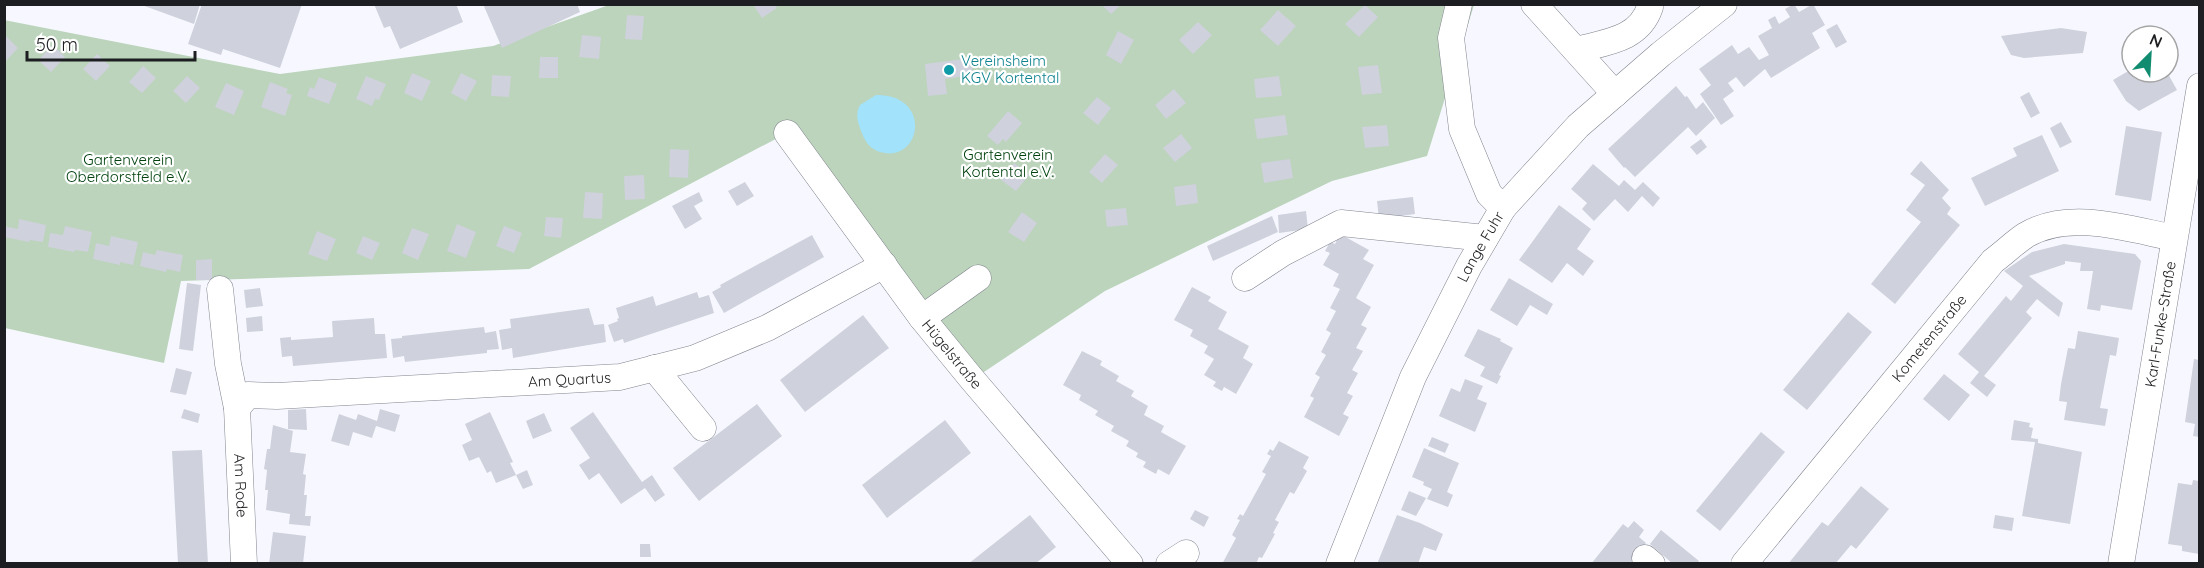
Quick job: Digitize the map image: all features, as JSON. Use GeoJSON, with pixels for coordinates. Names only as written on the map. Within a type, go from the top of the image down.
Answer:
{"type":"FeatureCollection","features":[{"type":"Feature","properties":{"kind":"street"},"geometry":{"type":"LineString","coordinates":[[1459,4],[1451,38],[1462,129],[1489,194],[1503,208]]}},
{"type":"Feature","properties":{"kind":"street"},"geometry":{"type":"LineString","coordinates":[[1534,4],[1615,94]]}},
{"type":"Feature","properties":{"kind":"street","name":"Lange Fuhr"},"geometry":{"type":"LineString","coordinates":[[1339,564],[1413,377],[1452,298],[1503,208],[1578,126],[1661,54],[1724,4]]}},
{"type":"Feature","properties":{"kind":"street"},"geometry":{"type":"LineString","coordinates":[[1576,50],[1633,32],[1641,25],[1650,7]]}},
{"type":"Feature","properties":{"kind":"street","name":"Karl-Funke-Straße"},"geometry":{"type":"LineString","coordinates":[[2121,564],[2199,86]]}},
{"type":"Feature","properties":{"kind":"street","name":"Hügelstraße"},"geometry":{"type":"LineString","coordinates":[[787,133],[922,318],[1130,564]]}},
{"type":"Feature","properties":{"kind":"street"},"geometry":{"type":"LineString","coordinates":[[1245,278],[1283,254],[1341,223],[1485,238]]}},
{"type":"Feature","properties":{"kind":"street","name":"Kometenstraße"},"geometry":{"type":"LineString","coordinates":[[1744,564],[1987,269],[2027,234],[2053,225],[2076,223],[2107,225],[2174,238]]}},
{"type":"Feature","properties":{"kind":"street","name":"Am Quartus"},"geometry":{"type":"LineString","coordinates":[[237,408],[248,395],[277,396],[620,377],[694,358],[767,328],[884,265]]}},
{"type":"Feature","properties":{"kind":"street"},"geometry":{"type":"LineString","coordinates":[[922,318],[978,278]]}},
{"type":"Feature","properties":{"kind":"street","name":"Am Rode"},"geometry":{"type":"LineString","coordinates":[[220,289],[228,364],[237,408],[244,564]]}},
{"type":"Feature","properties":{"kind":"street"},"geometry":{"type":"LineString","coordinates":[[654,368],[703,428]]}},
{"type":"Feature","properties":{"kind":"green space"},"geometry":{"type":"Polygon","coordinates":[[[609,5],[1474,5],[1427,156],[1332,181],[1105,291],[972,380],[787,133],[529,269],[181,281],[164,363],[5,328],[4,20],[280,74],[493,46],[609,5]]]}},
{"type":"Feature","properties":{"kind":"water"},"geometry":{"type":"Polygon","coordinates":[[[876,95],[894,98],[907,105],[913,116],[915,128],[912,139],[905,148],[894,153],[880,152],[872,148],[865,139],[859,124],[857,113],[860,105],[876,95]]]}},
{"type":"Feature","properties":{"kind":"building"},"geometry":{"type":"Polygon","coordinates":[[[139,4],[200,4],[194,24],[139,4]]]}},
{"type":"Feature","properties":{"kind":"building"},"geometry":{"type":"Polygon","coordinates":[[[202,4],[302,4],[280,68],[223,49],[221,55],[188,44],[202,4]]]}},
{"type":"Feature","properties":{"kind":"building"},"geometry":{"type":"Polygon","coordinates":[[[374,4],[456,4],[463,22],[400,49],[390,26],[384,28],[374,4]]]}},
{"type":"Feature","properties":{"kind":"building"},"geometry":{"type":"Polygon","coordinates":[[[483,4],[577,4],[580,12],[502,48],[483,4]]]}},
{"type":"Feature","properties":{"kind":"building"},"geometry":{"type":"Polygon","coordinates":[[[755,4],[774,4],[777,8],[762,18],[755,4]]]}},
{"type":"Feature","properties":{"kind":"building"},"geometry":{"type":"Polygon","coordinates":[[[1101,4],[1122,4],[1111,14],[1101,4]]]}},
{"type":"Feature","properties":{"kind":"building"},"geometry":{"type":"Polygon","coordinates":[[[1794,4],[1799,12],[1813,4],[1825,25],[1812,33],[1820,48],[1771,78],[1765,69],[1744,87],[1736,77],[1728,83],[1734,91],[1723,99],[1734,116],[1721,125],[1700,94],[1711,85],[1699,69],[1732,45],[1738,54],[1749,47],[1759,60],[1769,55],[1758,36],[1772,28],[1768,20],[1775,16],[1779,24],[1790,17],[1785,9],[1794,4]]]}},
{"type":"Feature","properties":{"kind":"building"},"geometry":{"type":"Polygon","coordinates":[[[1365,5],[1378,17],[1359,37],[1345,24],[1365,5]]]}},
{"type":"Feature","properties":{"kind":"building"},"geometry":{"type":"Polygon","coordinates":[[[1278,10],[1296,26],[1278,46],[1260,30],[1278,10]]]}},
{"type":"Feature","properties":{"kind":"building"},"geometry":{"type":"Polygon","coordinates":[[[627,15],[644,16],[642,40],[625,39],[627,15]]]}},
{"type":"Feature","properties":{"kind":"building"},"geometry":{"type":"Polygon","coordinates":[[[1198,22],[1212,35],[1193,54],[1179,40],[1198,22]]]}},
{"type":"Feature","properties":{"kind":"building"},"geometry":{"type":"Polygon","coordinates":[[[1837,24],[1847,42],[1836,48],[1826,30],[1837,24]]]}},
{"type":"Feature","properties":{"kind":"building"},"geometry":{"type":"Polygon","coordinates":[[[2061,28],[2087,32],[2083,53],[2024,58],[2011,55],[2001,36],[2061,28]]]}},
{"type":"Feature","properties":{"kind":"building"},"geometry":{"type":"Polygon","coordinates":[[[1118,31],[1134,40],[1121,64],[1106,55],[1118,31]]]}},
{"type":"Feature","properties":{"kind":"building"},"geometry":{"type":"Polygon","coordinates":[[[582,35],[601,37],[599,59],[579,57],[582,35]]]}},
{"type":"Feature","properties":{"kind":"building"},"geometry":{"type":"Polygon","coordinates":[[[6,36],[18,48],[4,63],[4,37],[6,36]]]}},
{"type":"Feature","properties":{"kind":"building"},"geometry":{"type":"Polygon","coordinates":[[[53,45],[65,57],[51,72],[38,60],[53,45]]]}},
{"type":"Feature","properties":{"kind":"building"},"geometry":{"type":"Polygon","coordinates":[[[97,54],[110,66],[96,81],[83,69],[97,54]]]}},
{"type":"Feature","properties":{"kind":"building"},"geometry":{"type":"Polygon","coordinates":[[[540,57],[558,57],[558,78],[539,78],[540,57]]]}},
{"type":"Feature","properties":{"kind":"building","name":"Vereinsheim KGV Kortental"},"geometry":{"type":"Polygon","coordinates":[[[971,58],[973,75],[945,79],[947,94],[928,96],[925,64],[971,58]]]}},
{"type":"Feature","properties":{"kind":"building"},"geometry":{"type":"Polygon","coordinates":[[[1378,65],[1382,93],[1362,95],[1358,67],[1378,65]]]}},
{"type":"Feature","properties":{"kind":"building"},"geometry":{"type":"Polygon","coordinates":[[[143,66],[156,78],[142,93],[129,82],[143,66]]]}},
{"type":"Feature","properties":{"kind":"building"},"geometry":{"type":"Polygon","coordinates":[[[412,73],[431,81],[422,101],[404,93],[412,73]]]}},
{"type":"Feature","properties":{"kind":"building"},"geometry":{"type":"Polygon","coordinates":[[[461,73],[477,81],[466,101],[451,93],[461,73]]]}},
{"type":"Feature","properties":{"kind":"building"},"geometry":{"type":"Polygon","coordinates":[[[492,75],[511,76],[509,97],[491,96],[492,75]]]}},
{"type":"Feature","properties":{"kind":"building"},"geometry":{"type":"Polygon","coordinates":[[[187,76],[200,88],[186,103],[173,91],[187,76]]]}},
{"type":"Feature","properties":{"kind":"building"},"geometry":{"type":"Polygon","coordinates":[[[366,76],[386,84],[379,100],[375,99],[372,106],[356,99],[366,76]]]}},
{"type":"Feature","properties":{"kind":"building"},"geometry":{"type":"Polygon","coordinates":[[[1279,76],[1282,96],[1256,98],[1254,79],[1279,76]]]}},
{"type":"Feature","properties":{"kind":"building"},"geometry":{"type":"Polygon","coordinates":[[[2120,76],[2120,84],[2174,84],[2177,90],[2139,111],[2126,101],[2113,80],[2120,76]]]}},
{"type":"Feature","properties":{"kind":"building"},"geometry":{"type":"Polygon","coordinates":[[[319,77],[337,84],[329,104],[307,96],[310,87],[314,89],[319,77]]]}},
{"type":"Feature","properties":{"kind":"building"},"geometry":{"type":"Polygon","coordinates":[[[270,82],[288,89],[286,93],[292,95],[285,116],[261,107],[270,82]]]}},
{"type":"Feature","properties":{"kind":"building"},"geometry":{"type":"Polygon","coordinates":[[[226,83],[244,91],[234,115],[215,107],[226,83]]]}},
{"type":"Feature","properties":{"kind":"building"},"geometry":{"type":"Polygon","coordinates":[[[1676,86],[1696,109],[1703,102],[1715,118],[1696,136],[1688,127],[1635,177],[1608,149],[1676,86]]]}},
{"type":"Feature","properties":{"kind":"building"},"geometry":{"type":"Polygon","coordinates":[[[1174,89],[1186,103],[1166,119],[1155,105],[1174,89]]]}},
{"type":"Feature","properties":{"kind":"building"},"geometry":{"type":"Polygon","coordinates":[[[2029,92],[2040,113],[2031,118],[2020,97],[2029,92]]]}},
{"type":"Feature","properties":{"kind":"building"},"geometry":{"type":"Polygon","coordinates":[[[1097,97],[1111,108],[1098,125],[1083,113],[1097,97]]]}},
{"type":"Feature","properties":{"kind":"building"},"geometry":{"type":"Polygon","coordinates":[[[1008,111],[1022,123],[1006,142],[1003,139],[998,145],[987,136],[1008,111]]]}},
{"type":"Feature","properties":{"kind":"building"},"geometry":{"type":"Polygon","coordinates":[[[1285,115],[1288,135],[1257,139],[1254,119],[1285,115]]]}},
{"type":"Feature","properties":{"kind":"building"},"geometry":{"type":"Polygon","coordinates":[[[2061,122],[2072,142],[2060,148],[2050,128],[2061,122]]]}},
{"type":"Feature","properties":{"kind":"building"},"geometry":{"type":"Polygon","coordinates":[[[1387,125],[1389,146],[1365,148],[1362,127],[1387,125]]]}},
{"type":"Feature","properties":{"kind":"building"},"geometry":{"type":"Polygon","coordinates":[[[2126,126],[2162,132],[2151,201],[2115,195],[2126,126]]]}},
{"type":"Feature","properties":{"kind":"building"},"geometry":{"type":"Polygon","coordinates":[[[1181,134],[1192,148],[1175,162],[1163,148],[1181,134]]]}},
{"type":"Feature","properties":{"kind":"building"},"geometry":{"type":"Polygon","coordinates":[[[2042,135],[2059,171],[1985,206],[1971,178],[2017,156],[2013,148],[2042,135]]]}},
{"type":"Feature","properties":{"kind":"building"},"geometry":{"type":"Polygon","coordinates":[[[1701,139],[1707,147],[1697,155],[1690,147],[1701,139]]]}},
{"type":"Feature","properties":{"kind":"building"},"geometry":{"type":"Polygon","coordinates":[[[670,149],[689,150],[688,178],[669,177],[670,149]]]}},
{"type":"Feature","properties":{"kind":"building"},"geometry":{"type":"Polygon","coordinates":[[[1105,154],[1118,165],[1102,183],[1089,172],[1105,154]]]}},
{"type":"Feature","properties":{"kind":"building"},"geometry":{"type":"Polygon","coordinates":[[[1290,159],[1293,178],[1264,183],[1261,163],[1290,159]]]}},
{"type":"Feature","properties":{"kind":"building"},"geometry":{"type":"Polygon","coordinates":[[[1921,161],[1949,190],[1942,198],[1951,208],[1947,214],[1960,225],[1895,304],[1871,284],[1921,222],[1906,210],[1925,185],[1910,174],[1921,161]]]}},
{"type":"Feature","properties":{"kind":"building"},"geometry":{"type":"Polygon","coordinates":[[[1014,163],[1029,175],[1016,191],[1001,180],[1014,163]]]}},
{"type":"Feature","properties":{"kind":"building"},"geometry":{"type":"Polygon","coordinates":[[[1593,164],[1619,186],[1624,180],[1635,190],[1643,182],[1660,198],[1653,207],[1642,196],[1628,212],[1615,199],[1594,221],[1582,209],[1587,203],[1571,189],[1593,164]]]}},
{"type":"Feature","properties":{"kind":"building"},"geometry":{"type":"Polygon","coordinates":[[[644,175],[645,199],[625,200],[624,176],[644,175]]]}},
{"type":"Feature","properties":{"kind":"building"},"geometry":{"type":"Polygon","coordinates":[[[745,182],[754,196],[737,206],[728,191],[745,182]]]}},
{"type":"Feature","properties":{"kind":"building"},"geometry":{"type":"Polygon","coordinates":[[[1196,184],[1198,203],[1176,206],[1174,187],[1196,184]]]}},
{"type":"Feature","properties":{"kind":"building"},"geometry":{"type":"Polygon","coordinates":[[[585,192],[603,193],[602,219],[583,218],[585,192]]]}},
{"type":"Feature","properties":{"kind":"building"},"geometry":{"type":"Polygon","coordinates":[[[699,192],[703,201],[694,206],[702,219],[685,229],[672,206],[699,192]]]}},
{"type":"Feature","properties":{"kind":"building"},"geometry":{"type":"Polygon","coordinates":[[[1413,197],[1415,214],[1379,219],[1377,201],[1413,197]]]}},
{"type":"Feature","properties":{"kind":"building"},"geometry":{"type":"Polygon","coordinates":[[[1559,205],[1591,229],[1577,249],[1594,261],[1583,276],[1567,263],[1552,283],[1519,260],[1559,205]]]}},
{"type":"Feature","properties":{"kind":"building"},"geometry":{"type":"Polygon","coordinates":[[[1126,208],[1128,225],[1107,227],[1105,210],[1126,208]]]}},
{"type":"Feature","properties":{"kind":"building"},"geometry":{"type":"Polygon","coordinates":[[[1306,211],[1308,229],[1279,233],[1278,215],[1306,211]]]}},
{"type":"Feature","properties":{"kind":"building"},"geometry":{"type":"Polygon","coordinates":[[[1022,212],[1037,223],[1024,242],[1008,232],[1022,212]]]}},
{"type":"Feature","properties":{"kind":"building"},"geometry":{"type":"Polygon","coordinates":[[[1272,216],[1278,232],[1213,261],[1207,246],[1272,216]]]}},
{"type":"Feature","properties":{"kind":"building"},"geometry":{"type":"Polygon","coordinates":[[[546,217],[563,218],[561,238],[544,236],[546,217]]]}},
{"type":"Feature","properties":{"kind":"building"},"geometry":{"type":"Polygon","coordinates":[[[19,219],[46,225],[43,242],[4,237],[4,226],[18,229],[19,219]]]}},
{"type":"Feature","properties":{"kind":"building"},"geometry":{"type":"Polygon","coordinates":[[[457,224],[476,232],[466,258],[447,251],[457,224]]]}},
{"type":"Feature","properties":{"kind":"building"},"geometry":{"type":"Polygon","coordinates":[[[65,226],[92,232],[88,252],[48,247],[50,233],[63,235],[65,226]]]}},
{"type":"Feature","properties":{"kind":"building"},"geometry":{"type":"Polygon","coordinates":[[[504,226],[522,233],[514,253],[496,246],[504,226]]]}},
{"type":"Feature","properties":{"kind":"building"},"geometry":{"type":"Polygon","coordinates":[[[412,228],[429,234],[418,260],[402,253],[412,228]]]}},
{"type":"Feature","properties":{"kind":"building"},"geometry":{"type":"Polygon","coordinates":[[[317,231],[336,239],[327,261],[308,254],[317,231]]]}},
{"type":"Feature","properties":{"kind":"building"},"geometry":{"type":"Polygon","coordinates":[[[1340,234],[1369,250],[1363,259],[1374,265],[1356,298],[1371,307],[1361,325],[1367,328],[1356,348],[1363,351],[1352,370],[1358,373],[1347,393],[1353,396],[1343,414],[1349,417],[1339,436],[1304,417],[1314,398],[1310,396],[1320,377],[1315,374],[1326,355],[1321,352],[1331,333],[1326,330],[1336,311],[1330,308],[1340,289],[1333,286],[1339,274],[1323,265],[1330,253],[1325,251],[1330,242],[1335,244],[1340,234]]]}},
{"type":"Feature","properties":{"kind":"building"},"geometry":{"type":"Polygon","coordinates":[[[812,235],[824,257],[724,313],[712,292],[721,287],[720,285],[812,235]]]}},
{"type":"Feature","properties":{"kind":"building"},"geometry":{"type":"Polygon","coordinates":[[[111,236],[138,242],[133,265],[120,262],[120,265],[93,259],[96,243],[109,246],[111,236]]]}},
{"type":"Feature","properties":{"kind":"building"},"geometry":{"type":"Polygon","coordinates":[[[363,236],[380,243],[372,260],[356,253],[363,236]]]}},
{"type":"Feature","properties":{"kind":"building"},"geometry":{"type":"Polygon","coordinates":[[[2064,244],[2135,254],[2141,261],[2132,310],[2101,305],[2100,311],[2087,309],[2093,271],[2080,271],[2081,263],[2065,261],[2065,264],[2029,276],[2063,303],[2059,317],[2037,299],[2026,312],[2032,318],[1984,376],[1996,385],[1987,397],[1970,383],[1979,372],[1958,354],[2006,296],[2011,301],[2023,286],[2004,271],[2032,252],[2064,244]]]}},
{"type":"Feature","properties":{"kind":"building"},"geometry":{"type":"Polygon","coordinates":[[[157,250],[183,255],[180,272],[167,269],[166,272],[140,266],[143,252],[155,255],[157,250]]]}},
{"type":"Feature","properties":{"kind":"building"},"geometry":{"type":"Polygon","coordinates":[[[212,259],[212,280],[196,280],[196,260],[212,259]]]}},
{"type":"Feature","properties":{"kind":"building"},"geometry":{"type":"Polygon","coordinates":[[[1509,278],[1553,304],[1547,315],[1530,305],[1517,326],[1490,310],[1509,278]]]}},
{"type":"Feature","properties":{"kind":"building"},"geometry":{"type":"Polygon","coordinates":[[[187,283],[201,285],[193,351],[179,349],[187,283]]]}},
{"type":"Feature","properties":{"kind":"building"},"geometry":{"type":"Polygon","coordinates":[[[1192,287],[1211,297],[1208,301],[1227,312],[1218,329],[1249,346],[1243,358],[1253,364],[1236,394],[1224,387],[1222,391],[1213,386],[1216,382],[1204,375],[1214,359],[1204,353],[1208,346],[1190,336],[1193,330],[1174,320],[1192,287]]]}},
{"type":"Feature","properties":{"kind":"building"},"geometry":{"type":"Polygon","coordinates":[[[260,288],[263,306],[246,308],[244,290],[260,288]]]}},
{"type":"Feature","properties":{"kind":"building"},"geometry":{"type":"Polygon","coordinates":[[[697,292],[699,298],[709,295],[714,313],[624,343],[623,339],[614,342],[608,325],[618,321],[616,308],[653,296],[656,306],[697,292]]]}},
{"type":"Feature","properties":{"kind":"building"},"geometry":{"type":"Polygon","coordinates":[[[589,308],[594,325],[604,324],[606,342],[513,358],[512,348],[502,350],[499,330],[511,328],[510,319],[589,308]]]}},
{"type":"Feature","properties":{"kind":"building"},"geometry":{"type":"Polygon","coordinates":[[[1848,312],[1872,332],[1807,410],[1783,390],[1848,312]]]}},
{"type":"Feature","properties":{"kind":"building"},"geometry":{"type":"Polygon","coordinates":[[[863,315],[889,348],[805,412],[780,380],[863,315]]]}},
{"type":"Feature","properties":{"kind":"building"},"geometry":{"type":"Polygon","coordinates":[[[262,316],[263,331],[247,332],[246,318],[262,316]]]}},
{"type":"Feature","properties":{"kind":"building"},"geometry":{"type":"Polygon","coordinates":[[[374,318],[375,334],[385,334],[387,358],[293,366],[292,356],[282,357],[280,338],[291,337],[291,340],[333,337],[332,321],[374,318]]]}},
{"type":"Feature","properties":{"kind":"building"},"geometry":{"type":"Polygon","coordinates":[[[484,327],[485,333],[496,331],[499,349],[487,350],[487,353],[405,362],[404,356],[393,358],[391,339],[484,327]]]}},
{"type":"Feature","properties":{"kind":"building"},"geometry":{"type":"Polygon","coordinates":[[[1478,329],[1501,339],[1500,341],[1513,348],[1499,375],[1501,376],[1497,384],[1480,376],[1485,367],[1464,356],[1478,329]]]}},
{"type":"Feature","properties":{"kind":"building"},"geometry":{"type":"Polygon","coordinates":[[[2078,331],[2119,338],[2116,356],[2110,355],[2100,408],[2108,409],[2105,426],[2064,420],[2067,402],[2059,401],[2061,384],[2068,348],[2075,349],[2078,331]]]}},
{"type":"Feature","properties":{"kind":"building"},"geometry":{"type":"Polygon","coordinates":[[[1082,351],[1102,361],[1100,365],[1119,376],[1116,381],[1134,391],[1131,396],[1148,406],[1144,415],[1164,426],[1161,432],[1186,446],[1169,475],[1158,469],[1156,474],[1143,467],[1146,462],[1136,457],[1138,453],[1126,446],[1129,441],[1111,431],[1114,426],[1095,415],[1098,411],[1079,400],[1081,395],[1063,385],[1082,351]]]}},
{"type":"Feature","properties":{"kind":"building"},"geometry":{"type":"Polygon","coordinates":[[[2194,359],[2199,360],[2199,437],[2193,436],[2195,424],[2185,422],[2194,359]]]}},
{"type":"Feature","properties":{"kind":"building"},"geometry":{"type":"Polygon","coordinates":[[[176,368],[192,372],[186,395],[170,392],[176,368]]]}},
{"type":"Feature","properties":{"kind":"building"},"geometry":{"type":"Polygon","coordinates":[[[1944,374],[1970,395],[1949,421],[1923,399],[1944,374]]]}},
{"type":"Feature","properties":{"kind":"building"},"geometry":{"type":"Polygon","coordinates":[[[1465,379],[1483,386],[1477,399],[1487,403],[1475,432],[1439,416],[1451,388],[1460,392],[1465,379]]]}},
{"type":"Feature","properties":{"kind":"building"},"geometry":{"type":"Polygon","coordinates":[[[757,404],[782,436],[699,501],[673,468],[757,404]]]}},
{"type":"Feature","properties":{"kind":"building"},"geometry":{"type":"Polygon","coordinates":[[[184,409],[200,414],[198,423],[181,418],[184,409]]]}},
{"type":"Feature","properties":{"kind":"building"},"geometry":{"type":"Polygon","coordinates":[[[306,409],[307,430],[288,429],[288,410],[306,409]]]}},
{"type":"Feature","properties":{"kind":"building"},"geometry":{"type":"Polygon","coordinates":[[[380,409],[400,415],[395,432],[376,426],[372,438],[353,432],[349,446],[331,441],[339,414],[356,420],[358,414],[377,421],[380,409]]]}},
{"type":"Feature","properties":{"kind":"building"},"geometry":{"type":"Polygon","coordinates":[[[490,412],[513,462],[510,463],[516,475],[496,483],[491,471],[487,473],[479,457],[469,461],[462,445],[472,440],[465,424],[490,412]]]}},
{"type":"Feature","properties":{"kind":"building"},"geometry":{"type":"Polygon","coordinates":[[[593,412],[642,482],[652,475],[665,495],[655,502],[645,488],[621,504],[599,473],[589,480],[579,465],[590,458],[570,428],[593,412]]]}},
{"type":"Feature","properties":{"kind":"building"},"geometry":{"type":"Polygon","coordinates":[[[544,413],[552,431],[533,439],[526,421],[544,413]]]}},
{"type":"Feature","properties":{"kind":"building"},"geometry":{"type":"Polygon","coordinates":[[[945,420],[971,453],[887,518],[862,485],[945,420]]]}},
{"type":"Feature","properties":{"kind":"building"},"geometry":{"type":"Polygon","coordinates":[[[2014,420],[2030,423],[2029,427],[2033,428],[2031,438],[2038,439],[2038,443],[2082,452],[2070,524],[2022,516],[2035,442],[2011,440],[2014,420]]]}},
{"type":"Feature","properties":{"kind":"building"},"geometry":{"type":"Polygon","coordinates":[[[273,425],[293,431],[290,452],[306,454],[303,474],[306,475],[304,495],[307,495],[305,516],[311,516],[310,526],[289,524],[290,514],[266,510],[268,490],[265,490],[267,470],[264,469],[267,449],[270,449],[273,425]]]}},
{"type":"Feature","properties":{"kind":"building"},"geometry":{"type":"Polygon","coordinates":[[[1761,432],[1785,452],[1720,531],[1696,511],[1761,432]]]}},
{"type":"Feature","properties":{"kind":"building"},"geometry":{"type":"Polygon","coordinates":[[[1432,437],[1449,444],[1445,453],[1428,446],[1432,437]]]}},
{"type":"Feature","properties":{"kind":"building"},"geometry":{"type":"Polygon","coordinates":[[[1279,441],[1309,457],[1303,468],[1307,471],[1294,494],[1290,492],[1275,520],[1279,522],[1273,533],[1275,534],[1262,558],[1259,557],[1256,564],[1222,564],[1236,538],[1232,535],[1240,520],[1237,519],[1240,514],[1243,516],[1266,474],[1262,472],[1271,456],[1267,454],[1270,449],[1273,451],[1279,441]]]}},
{"type":"Feature","properties":{"kind":"building"},"geometry":{"type":"Polygon","coordinates":[[[1424,448],[1459,463],[1447,492],[1453,495],[1448,507],[1427,499],[1432,489],[1423,485],[1424,482],[1412,477],[1424,448]]]}},
{"type":"Feature","properties":{"kind":"building"},"geometry":{"type":"Polygon","coordinates":[[[202,450],[208,564],[178,564],[172,451],[202,450]]]}},
{"type":"Feature","properties":{"kind":"building"},"geometry":{"type":"Polygon","coordinates":[[[527,470],[533,485],[523,489],[516,475],[527,470]]]}},
{"type":"Feature","properties":{"kind":"building"},"geometry":{"type":"Polygon","coordinates":[[[2193,480],[2199,481],[2199,554],[2182,551],[2182,546],[2168,544],[2178,483],[2192,485],[2193,480]]]}},
{"type":"Feature","properties":{"kind":"building"},"geometry":{"type":"Polygon","coordinates":[[[1861,486],[1889,509],[1856,549],[1851,545],[1835,564],[1788,564],[1822,522],[1828,526],[1861,486]]]}},
{"type":"Feature","properties":{"kind":"building"},"geometry":{"type":"Polygon","coordinates":[[[1409,491],[1426,498],[1416,516],[1401,510],[1409,491]]]}},
{"type":"Feature","properties":{"kind":"building"},"geometry":{"type":"Polygon","coordinates":[[[1195,510],[1209,517],[1204,527],[1190,519],[1195,510]]]}},
{"type":"Feature","properties":{"kind":"building"},"geometry":{"type":"Polygon","coordinates":[[[1030,515],[1056,547],[1035,564],[968,564],[1030,515]]]}},
{"type":"Feature","properties":{"kind":"building"},"geometry":{"type":"Polygon","coordinates":[[[1397,515],[1443,534],[1436,551],[1424,547],[1418,564],[1377,564],[1397,515]]]}},
{"type":"Feature","properties":{"kind":"building"},"geometry":{"type":"Polygon","coordinates":[[[1995,515],[2014,518],[2012,531],[1993,528],[1995,515]]]}},
{"type":"Feature","properties":{"kind":"building"},"geometry":{"type":"Polygon","coordinates":[[[1634,521],[1644,530],[1639,537],[1646,543],[1630,564],[1591,564],[1623,524],[1628,528],[1634,521]]]}},
{"type":"Feature","properties":{"kind":"building"},"geometry":{"type":"Polygon","coordinates":[[[1661,530],[1699,561],[1697,564],[1673,564],[1650,544],[1661,530]]]}},
{"type":"Feature","properties":{"kind":"building"},"geometry":{"type":"Polygon","coordinates":[[[273,532],[306,536],[303,564],[269,564],[273,532]]]}},
{"type":"Feature","properties":{"kind":"building"},"geometry":{"type":"Polygon","coordinates":[[[640,544],[650,544],[651,557],[640,557],[640,544]]]}},
{"type":"Feature","properties":{"kind":"place","name":"Vereinsheim KGV Kortental"},"geometry":{"type":"Point","coordinates":[949,70]}},
{"type":"Feature","properties":{"kind":"park label","name":"Gartenverein Kortental e.V."},"geometry":{"type":"Point","coordinates":[1008,164]}},
{"type":"Feature","properties":{"kind":"park label","name":"Gartenverein Oberdorstfeld e.V."},"geometry":{"type":"Point","coordinates":[128,168]}}]}
